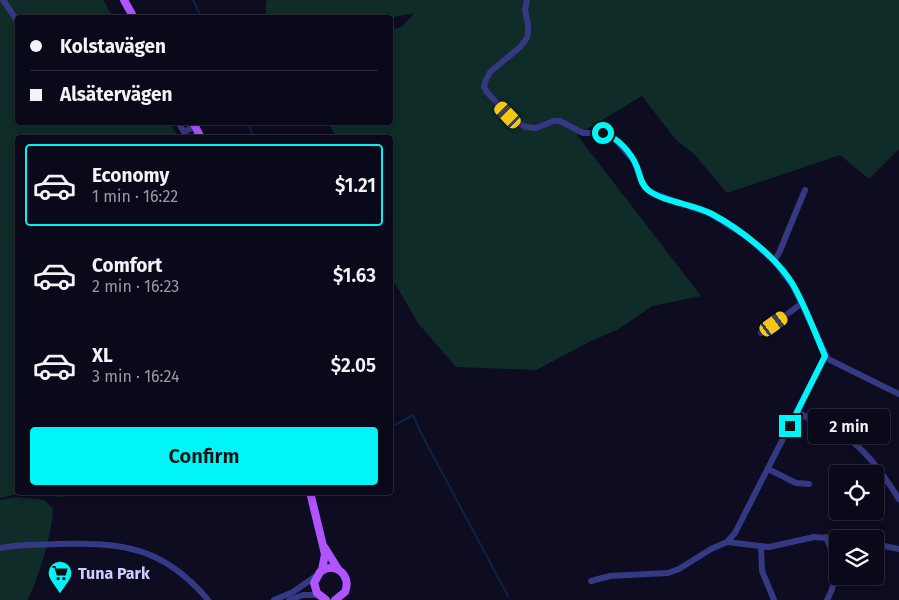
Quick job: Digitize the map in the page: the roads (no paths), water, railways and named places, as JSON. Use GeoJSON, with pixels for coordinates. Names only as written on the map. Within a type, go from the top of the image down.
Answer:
{"type":"FeatureCollection","features":[{"type":"Feature","properties":{"kind":"main road"},"geometry":{"type":"LineString","coordinates":[[124,0],[132,15]]}},
{"type":"Feature","properties":{"kind":"main road"},"geometry":{"type":"LineString","coordinates":[[311,495],[323,545],[324,558],[314,586],[323,599]]}},
{"type":"Feature","properties":{"kind":"main road"},"geometry":{"type":"LineString","coordinates":[[323,545],[338,569],[344,574],[347,582],[346,590],[339,599]]}},
{"type":"Feature","properties":{"kind":"main road"},"geometry":{"type":"LineString","coordinates":[[319,573],[330,568],[338,569]]}},
{"type":"Feature","properties":{"kind":"street"},"geometry":{"type":"LineString","coordinates":[[3,0],[15,18]]}},
{"type":"Feature","properties":{"kind":"street"},"geometry":{"type":"LineString","coordinates":[[527,0],[525,10],[528,24],[527,38],[520,47],[490,72],[485,82],[486,92],[508,115],[526,127],[536,128],[554,121],[560,121],[583,133],[603,133],[610,136],[631,156],[637,166],[642,183],[650,192],[711,214],[747,237],[774,262],[791,283],[828,359],[899,394]]}},
{"type":"Feature","properties":{"kind":"street"},"geometry":{"type":"LineString","coordinates":[[180,125],[184,132],[193,125]]}},
{"type":"Feature","properties":{"kind":"street"},"geometry":{"type":"LineString","coordinates":[[774,262],[805,190]]}},
{"type":"Feature","properties":{"kind":"street"},"geometry":{"type":"LineString","coordinates":[[761,333],[801,304]]}},
{"type":"Feature","properties":{"kind":"street"},"geometry":{"type":"LineString","coordinates":[[727,542],[735,533],[825,356]]}},
{"type":"Feature","properties":{"kind":"street"},"geometry":{"type":"LineString","coordinates":[[797,412],[860,448],[884,476],[899,499]]}},
{"type":"Feature","properties":{"kind":"street"},"geometry":{"type":"LineString","coordinates":[[768,468],[796,483],[809,484]]}},
{"type":"Feature","properties":{"kind":"street"},"geometry":{"type":"LineString","coordinates":[[826,537],[834,553],[836,564],[831,591],[827,600]]}},
{"type":"Feature","properties":{"kind":"street"},"geometry":{"type":"LineString","coordinates":[[591,581],[610,576],[668,574],[711,548],[727,542],[775,546],[805,539],[829,538]]}},
{"type":"Feature","properties":{"kind":"street"},"geometry":{"type":"LineString","coordinates":[[0,548],[68,544],[103,544],[125,547],[147,553],[171,566],[194,584],[208,600]]}},
{"type":"Feature","properties":{"kind":"street"},"geometry":{"type":"LineString","coordinates":[[761,546],[762,571],[774,600]]}},
{"type":"Feature","properties":{"kind":"street"},"geometry":{"type":"LineString","coordinates":[[884,546],[899,550]]}},
{"type":"Feature","properties":{"kind":"street"},"geometry":{"type":"LineString","coordinates":[[274,600],[293,592],[319,573]]}},
{"type":"Feature","properties":{"kind":"street"},"geometry":{"type":"LineString","coordinates":[[289,600],[303,595],[323,599]]}},
{"type":"Feature","properties":{"kind":"waterway"},"geometry":{"type":"LineString","coordinates":[[193,0],[200,15]]}},
{"type":"Feature","properties":{"kind":"waterway"},"geometry":{"type":"LineString","coordinates":[[249,125],[253,135]]}},
{"type":"Feature","properties":{"kind":"waterway"},"geometry":{"type":"LineString","coordinates":[[393,426],[413,415],[508,596]]}},
{"type":"Feature","properties":{"kind":"place","name":"Tuna Park"},"geometry":{"type":"Point","coordinates":[60,594]}}]}
